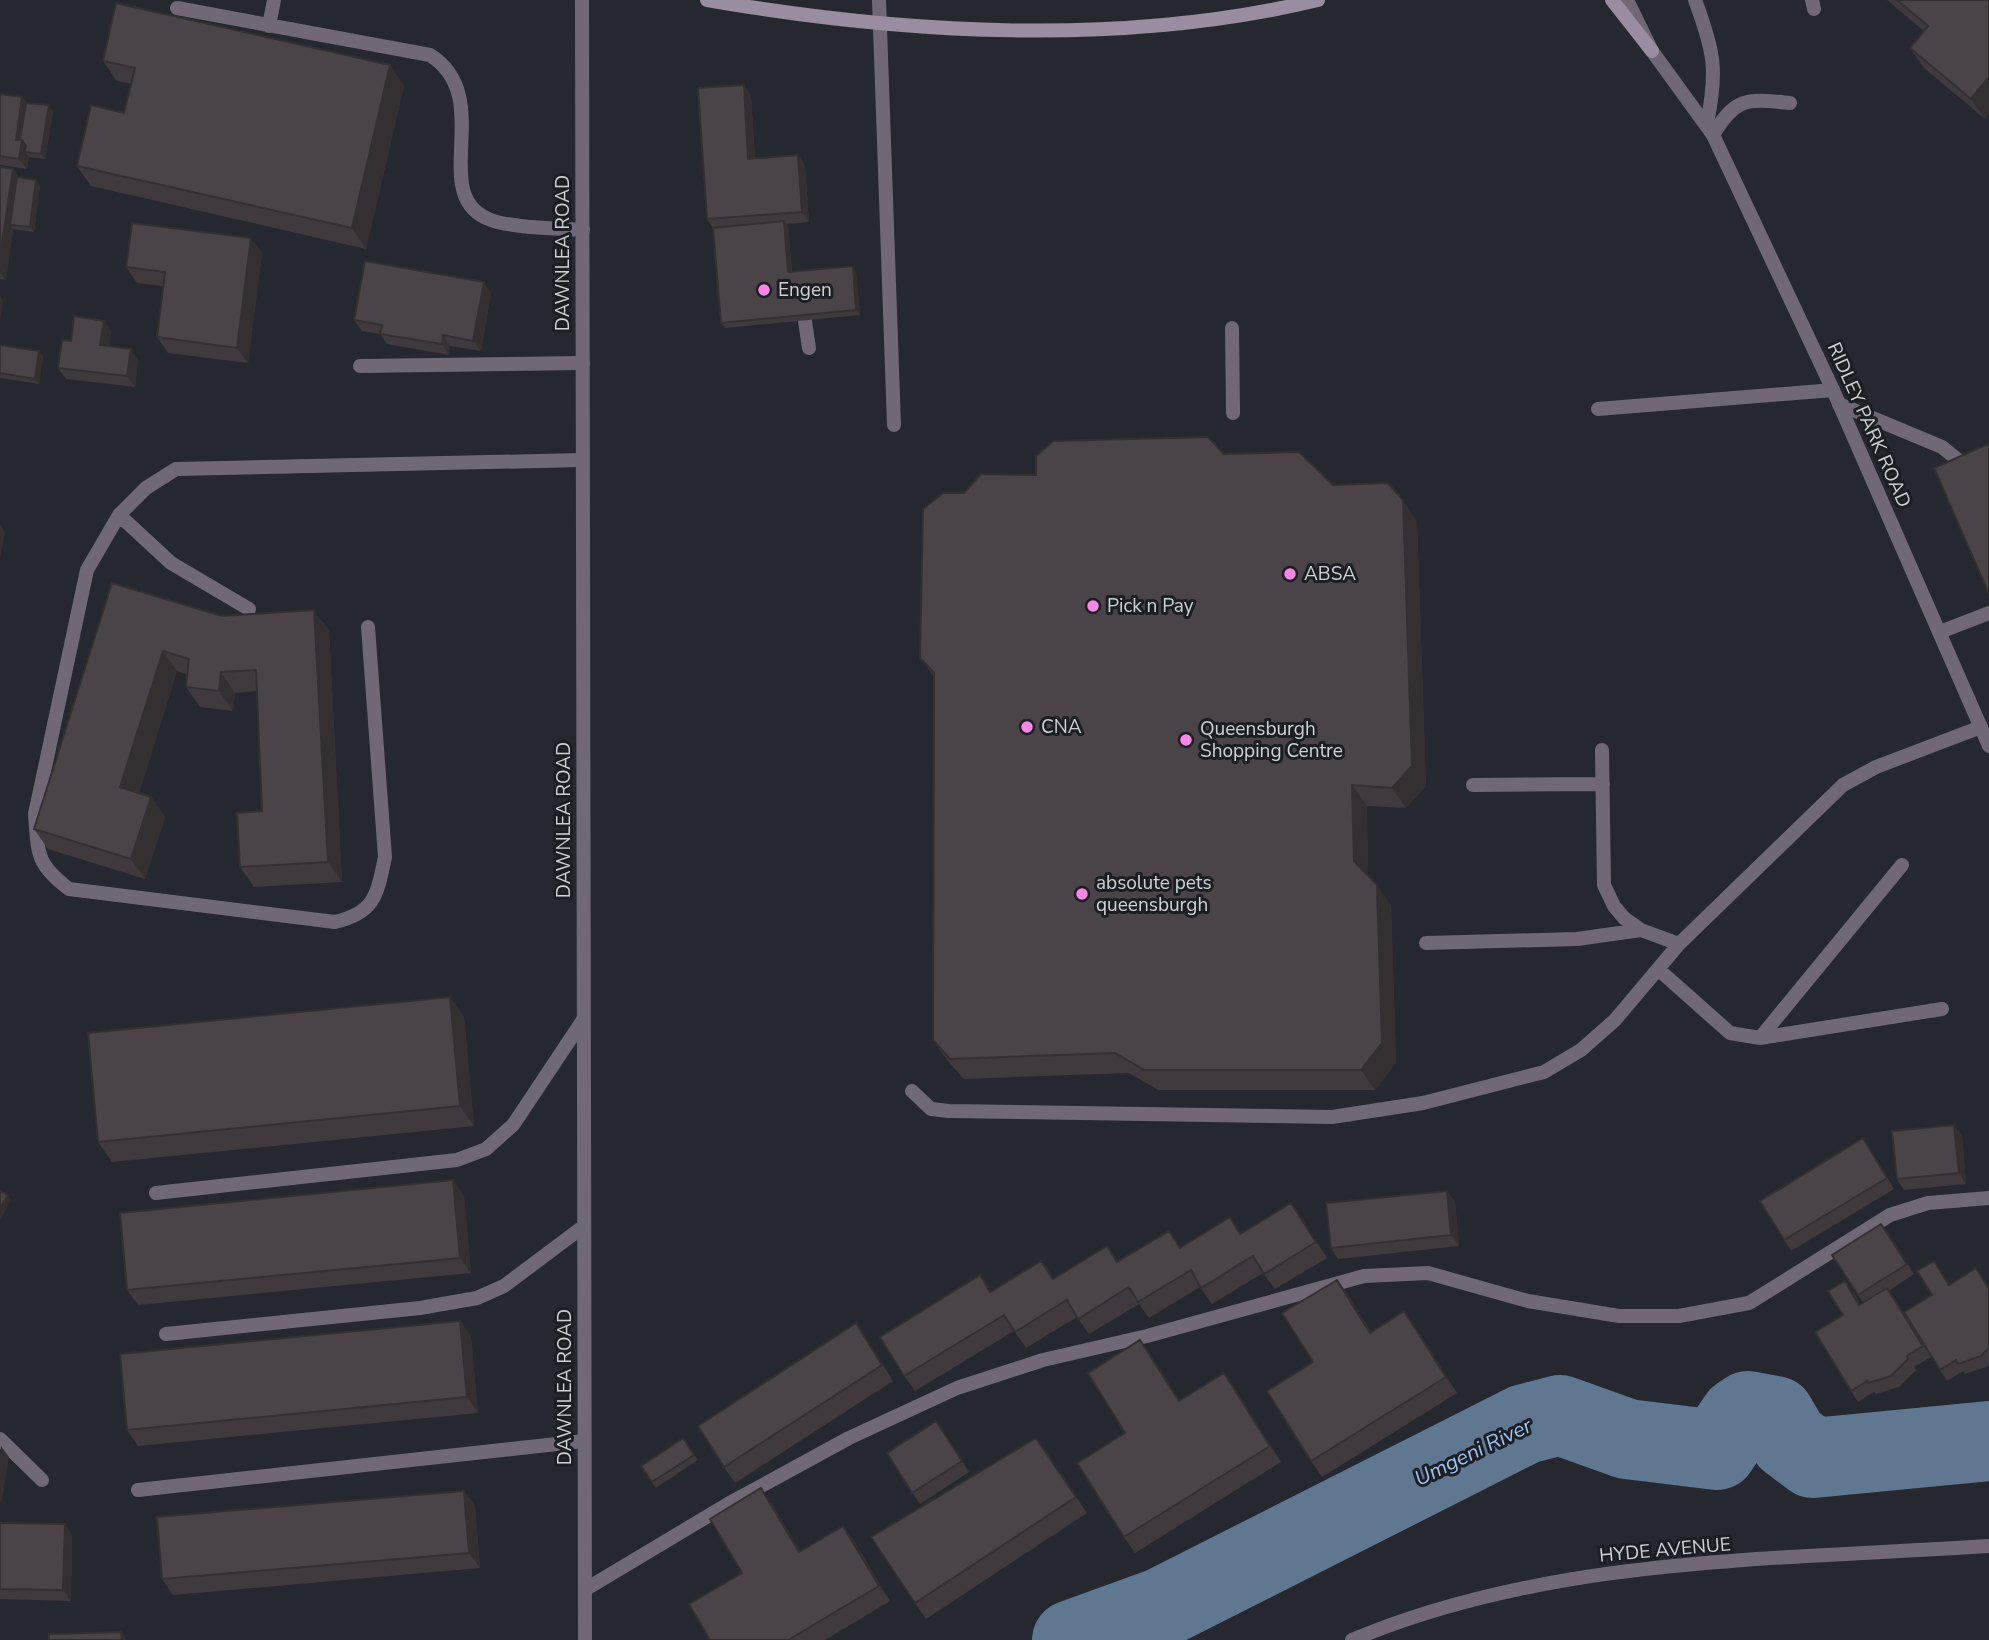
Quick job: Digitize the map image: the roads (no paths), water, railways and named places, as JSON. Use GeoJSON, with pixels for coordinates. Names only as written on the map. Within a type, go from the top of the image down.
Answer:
{"type":"FeatureCollection","features":[{"type":"Feature","properties":{"kind":"main road"},"geometry":{"type":"LineString","coordinates":[[707,0],[879,25],[1032,29],[1152,26],[1262,14],[1318,0]]}},
{"type":"Feature","properties":{"kind":"main road"},"geometry":{"type":"LineString","coordinates":[[1612,0],[1652,51]]}},
{"type":"Feature","properties":{"kind":"street"},"geometry":{"type":"LineString","coordinates":[[269,26],[274,0]]}},
{"type":"Feature","properties":{"kind":"street","name":"DAWNLEA ROAD"},"geometry":{"type":"LineString","coordinates":[[582,0],[586,1640]]}},
{"type":"Feature","properties":{"kind":"street"},"geometry":{"type":"LineString","coordinates":[[879,0],[894,425]]}},
{"type":"Feature","properties":{"kind":"street","name":"RIDLEY PARK ROAD"},"geometry":{"type":"LineString","coordinates":[[1628,0],[1652,51],[1676,87],[1710,129],[1833,390],[1989,745]]}},
{"type":"Feature","properties":{"kind":"street"},"geometry":{"type":"LineString","coordinates":[[1695,0],[1714,61],[1715,83],[1710,129]]}},
{"type":"Feature","properties":{"kind":"street"},"geometry":{"type":"LineString","coordinates":[[177,8],[430,55],[445,65],[461,95],[460,174],[463,194],[474,210],[491,220],[583,230]]}},
{"type":"Feature","properties":{"kind":"street"},"geometry":{"type":"LineString","coordinates":[[1710,129],[1744,100],[1790,103]]}},
{"type":"Feature","properties":{"kind":"street"},"geometry":{"type":"LineString","coordinates":[[805,321],[809,348]]}},
{"type":"Feature","properties":{"kind":"street"},"geometry":{"type":"LineString","coordinates":[[1231,328],[1233,413]]}},
{"type":"Feature","properties":{"kind":"street"},"geometry":{"type":"LineString","coordinates":[[360,366],[583,363]]}},
{"type":"Feature","properties":{"kind":"street"},"geometry":{"type":"LineString","coordinates":[[1598,409],[1833,390]]}},
{"type":"Feature","properties":{"kind":"street"},"geometry":{"type":"LineString","coordinates":[[1839,404],[1942,447],[1972,471]]}},
{"type":"Feature","properties":{"kind":"street"},"geometry":{"type":"LineString","coordinates":[[368,627],[385,857],[377,894],[357,916],[335,922],[69,889],[46,872],[37,845],[35,814],[87,570],[119,515],[146,488],[176,469],[582,460]]}},
{"type":"Feature","properties":{"kind":"street"},"geometry":{"type":"LineString","coordinates":[[119,515],[171,563],[249,609]]}},
{"type":"Feature","properties":{"kind":"street"},"geometry":{"type":"LineString","coordinates":[[1940,632],[1989,613]]}},
{"type":"Feature","properties":{"kind":"street"},"geometry":{"type":"LineString","coordinates":[[912,1091],[931,1109],[949,1111],[1332,1117],[1373,1113],[1544,1072],[1581,1050],[1615,1020],[1679,944],[1843,785],[1900,757],[1981,727]]}},
{"type":"Feature","properties":{"kind":"street"},"geometry":{"type":"LineString","coordinates":[[1602,750],[1604,885],[1614,906],[1640,930],[1679,944]]}},
{"type":"Feature","properties":{"kind":"street"},"geometry":{"type":"LineString","coordinates":[[1472,785],[1603,783]]}},
{"type":"Feature","properties":{"kind":"street"},"geometry":{"type":"LineString","coordinates":[[1760,1038],[1902,865]]}},
{"type":"Feature","properties":{"kind":"street"},"geometry":{"type":"LineString","coordinates":[[1426,943],[1577,939],[1640,930]]}},
{"type":"Feature","properties":{"kind":"street"},"geometry":{"type":"LineString","coordinates":[[1658,970],[1730,1033],[1760,1038],[1942,1009]]}},
{"type":"Feature","properties":{"kind":"street"},"geometry":{"type":"LineString","coordinates":[[156,1194],[457,1160],[486,1149],[513,1125],[583,1020]]}},
{"type":"Feature","properties":{"kind":"street"},"geometry":{"type":"LineString","coordinates":[[586,1589],[728,1504],[849,1438],[957,1388],[1043,1360],[1147,1336],[1364,1276],[1428,1273],[1541,1303],[1619,1316],[1679,1316],[1749,1303],[1890,1215],[1928,1203],[1989,1198]]}},
{"type":"Feature","properties":{"kind":"street"},"geometry":{"type":"LineString","coordinates":[[166,1334],[419,1308],[477,1298],[504,1286],[584,1226]]}},
{"type":"Feature","properties":{"kind":"street"},"geometry":{"type":"LineString","coordinates":[[0,1439],[42,1480]]}},
{"type":"Feature","properties":{"kind":"street"},"geometry":{"type":"LineString","coordinates":[[138,1490],[584,1441]]}},
{"type":"Feature","properties":{"kind":"street","name":"HYDE AVENUE"},"geometry":{"type":"LineString","coordinates":[[1352,1640],[1390,1624],[1480,1599],[1610,1571],[1989,1546]]}},
{"type":"Feature","properties":{"kind":"waterway","name":"Umgeni River"},"geometry":{"type":"LineString","coordinates":[[1072,1640],[1163,1607],[1525,1424],[1560,1415],[1627,1439],[1717,1450],[1739,1417],[1748,1411],[1775,1416],[1789,1440],[1813,1458],[1989,1441]]}},
{"type":"Feature","properties":{"kind":"place","name":"Engen"},"geometry":{"type":"Point","coordinates":[764,290]}},
{"type":"Feature","properties":{"kind":"place","name":"ABSA"},"geometry":{"type":"Point","coordinates":[1290,574]}},
{"type":"Feature","properties":{"kind":"place","name":"Pick n Pay"},"geometry":{"type":"Point","coordinates":[1093,606]}},
{"type":"Feature","properties":{"kind":"place","name":"CNA"},"geometry":{"type":"Point","coordinates":[1027,727]}},
{"type":"Feature","properties":{"kind":"place","name":"Queensburgh Shopping Centre"},"geometry":{"type":"Point","coordinates":[1186,740]}},
{"type":"Feature","properties":{"kind":"place","name":"absolute pets queensburgh"},"geometry":{"type":"Point","coordinates":[1082,894]}}]}
